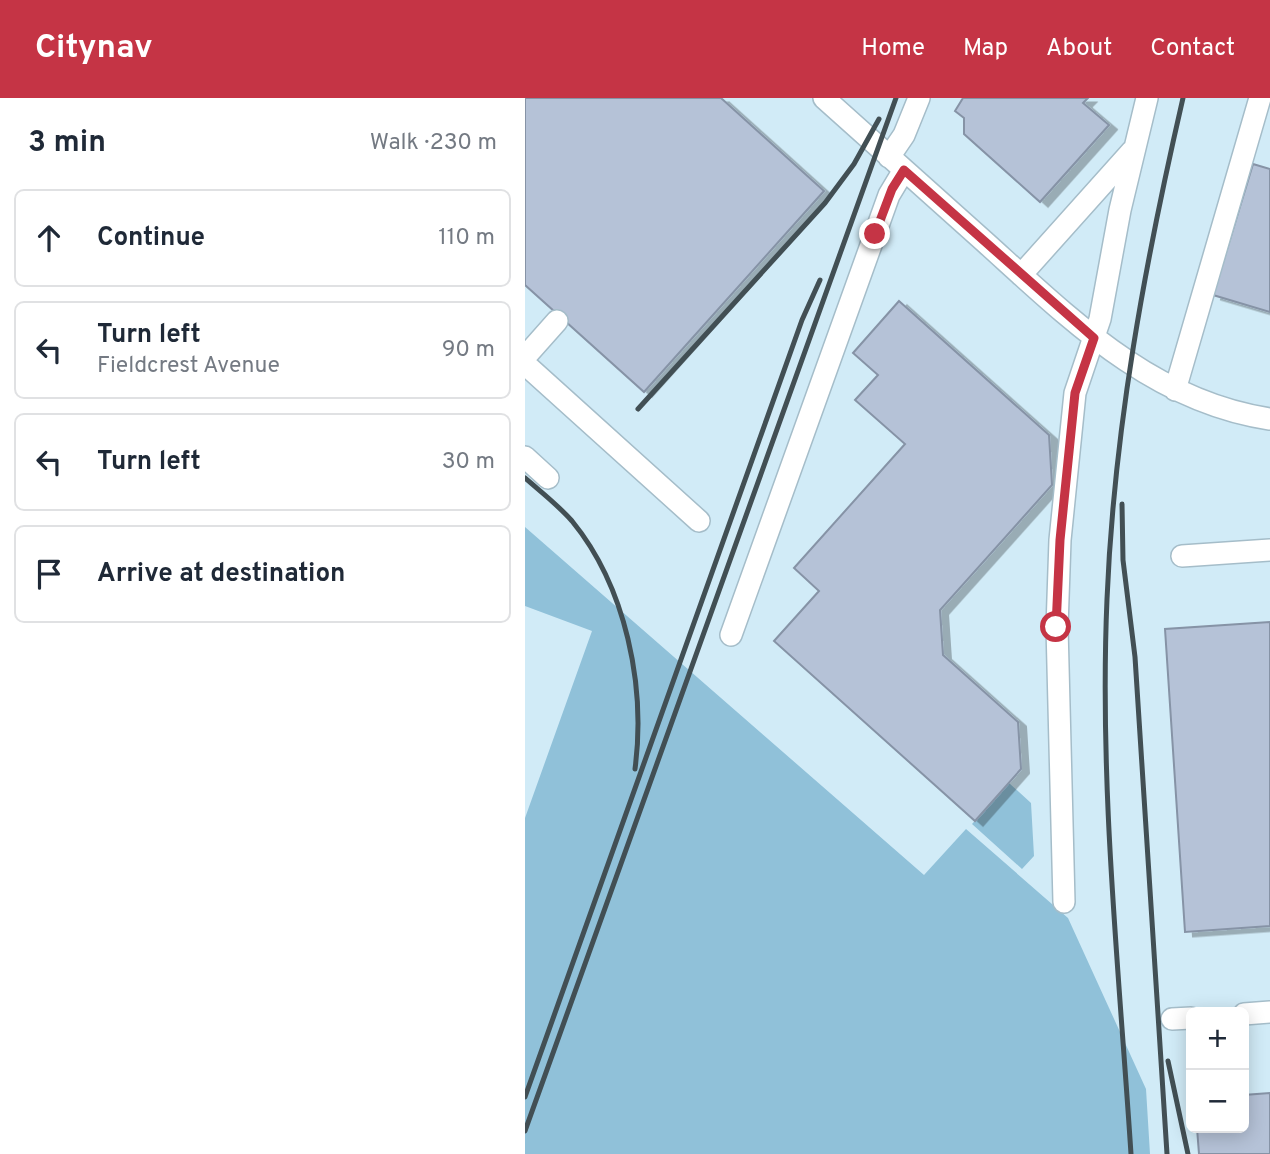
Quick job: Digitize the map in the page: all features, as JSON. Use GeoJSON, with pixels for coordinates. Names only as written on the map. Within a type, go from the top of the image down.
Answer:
{"type":"FeatureCollection","features":[{"type":"Feature","properties":{"kind":"street"},"geometry":{"type":"LineString","coordinates":[[824,98],[1021,275],[1094,338],[1130,365],[1175,390],[1217,406],[1270,419]]}},
{"type":"Feature","properties":{"kind":"street"},"geometry":{"type":"LineString","coordinates":[[731,635],[889,195],[904,135],[919,98]]}},
{"type":"Feature","properties":{"kind":"street"},"geometry":{"type":"LineString","coordinates":[[1064,902],[1056,678],[1060,540],[1076,385],[1094,338],[1147,98]]}},
{"type":"Feature","properties":{"kind":"street"},"geometry":{"type":"LineString","coordinates":[[1175,390],[1260,98]]}},
{"type":"Feature","properties":{"kind":"street"},"geometry":{"type":"LineString","coordinates":[[1021,275],[1136,147]]}},
{"type":"Feature","properties":{"kind":"street"},"geometry":{"type":"LineString","coordinates":[[525,356],[557,321]]}},
{"type":"Feature","properties":{"kind":"street"},"geometry":{"type":"LineString","coordinates":[[525,365],[699,521]]}},
{"type":"Feature","properties":{"kind":"street"},"geometry":{"type":"LineString","coordinates":[[525,457],[548,478]]}},
{"type":"Feature","properties":{"kind":"street"},"geometry":{"type":"LineString","coordinates":[[1182,556],[1270,550]]}},
{"type":"Feature","properties":{"kind":"street"},"geometry":{"type":"LineString","coordinates":[[1249,1014],[1270,1012]]}},
{"type":"Feature","properties":{"kind":"shaded area"},"geometry":{"type":"Polygon","coordinates":[[[525,527],[924,875],[966,829],[1068,918],[1146,1089],[1150,1154],[525,1154],[525,818],[592,631],[525,606],[525,527]]]}},
{"type":"Feature","properties":{"kind":"shaded area"},"geometry":{"type":"Polygon","coordinates":[[[1009,783],[1031,803],[1034,856],[1022,869],[972,824],[1009,783]]]}},
{"type":"Feature","properties":{"kind":"building"},"geometry":{"type":"Polygon","coordinates":[[[525,98],[721,98],[824,191],[644,392],[525,285],[525,98]]]}},
{"type":"Feature","properties":{"kind":"building"},"geometry":{"type":"Polygon","coordinates":[[[963,98],[1088,98],[1083,103],[1109,125],[1040,202],[964,134],[964,118],[955,111],[963,98]]]}},
{"type":"Feature","properties":{"kind":"building"},"geometry":{"type":"Polygon","coordinates":[[[1253,164],[1270,169],[1270,312],[1213,295],[1253,164]]]}},
{"type":"Feature","properties":{"kind":"building"},"geometry":{"type":"Polygon","coordinates":[[[899,301],[1049,435],[1052,485],[940,610],[943,655],[1018,722],[1021,769],[975,821],[774,641],[819,591],[794,568],[905,444],[855,400],[878,375],[853,353],[899,301]]]}},
{"type":"Feature","properties":{"kind":"building"},"geometry":{"type":"Polygon","coordinates":[[[1270,622],[1270,926],[1185,932],[1165,629],[1270,622]]]}},
{"type":"Feature","properties":{"kind":"building"},"geometry":{"type":"Polygon","coordinates":[[[1270,1093],[1270,1154],[1199,1154],[1197,1133],[1249,1133],[1249,1095],[1270,1093]]]}},
{"type":"Feature","properties":{"kind":"railway"},"geometry":{"type":"LineString","coordinates":[[525,1131],[896,98]]}},
{"type":"Feature","properties":{"kind":"railway"},"geometry":{"type":"LineString","coordinates":[[1131,1154],[1108,807],[1105,668],[1107,599],[1116,472],[1133,347],[1183,98]]}},
{"type":"Feature","properties":{"kind":"railway"},"geometry":{"type":"LineString","coordinates":[[638,409],[825,203],[854,164],[879,119]]}},
{"type":"Feature","properties":{"kind":"railway"},"geometry":{"type":"LineString","coordinates":[[525,1097],[802,320],[820,280]]}},
{"type":"Feature","properties":{"kind":"railway"},"geometry":{"type":"LineString","coordinates":[[525,478],[572,521],[591,547],[619,607],[634,671],[638,737],[635,769]]}},
{"type":"Feature","properties":{"kind":"railway"},"geometry":{"type":"LineString","coordinates":[[1122,504],[1123,560],[1135,657],[1167,1154]]}},
{"type":"Feature","properties":{"kind":"railway"},"geometry":{"type":"LineString","coordinates":[[1168,1061],[1188,1154]]}},
{"type":"Feature","properties":{"kind":"route"},"geometry":{"type":"LineString","coordinates":[[875,234],[892,189],[904,170],[1094,338],[1078,377],[1075,393],[1060,540],[1056,627]]}}]}
